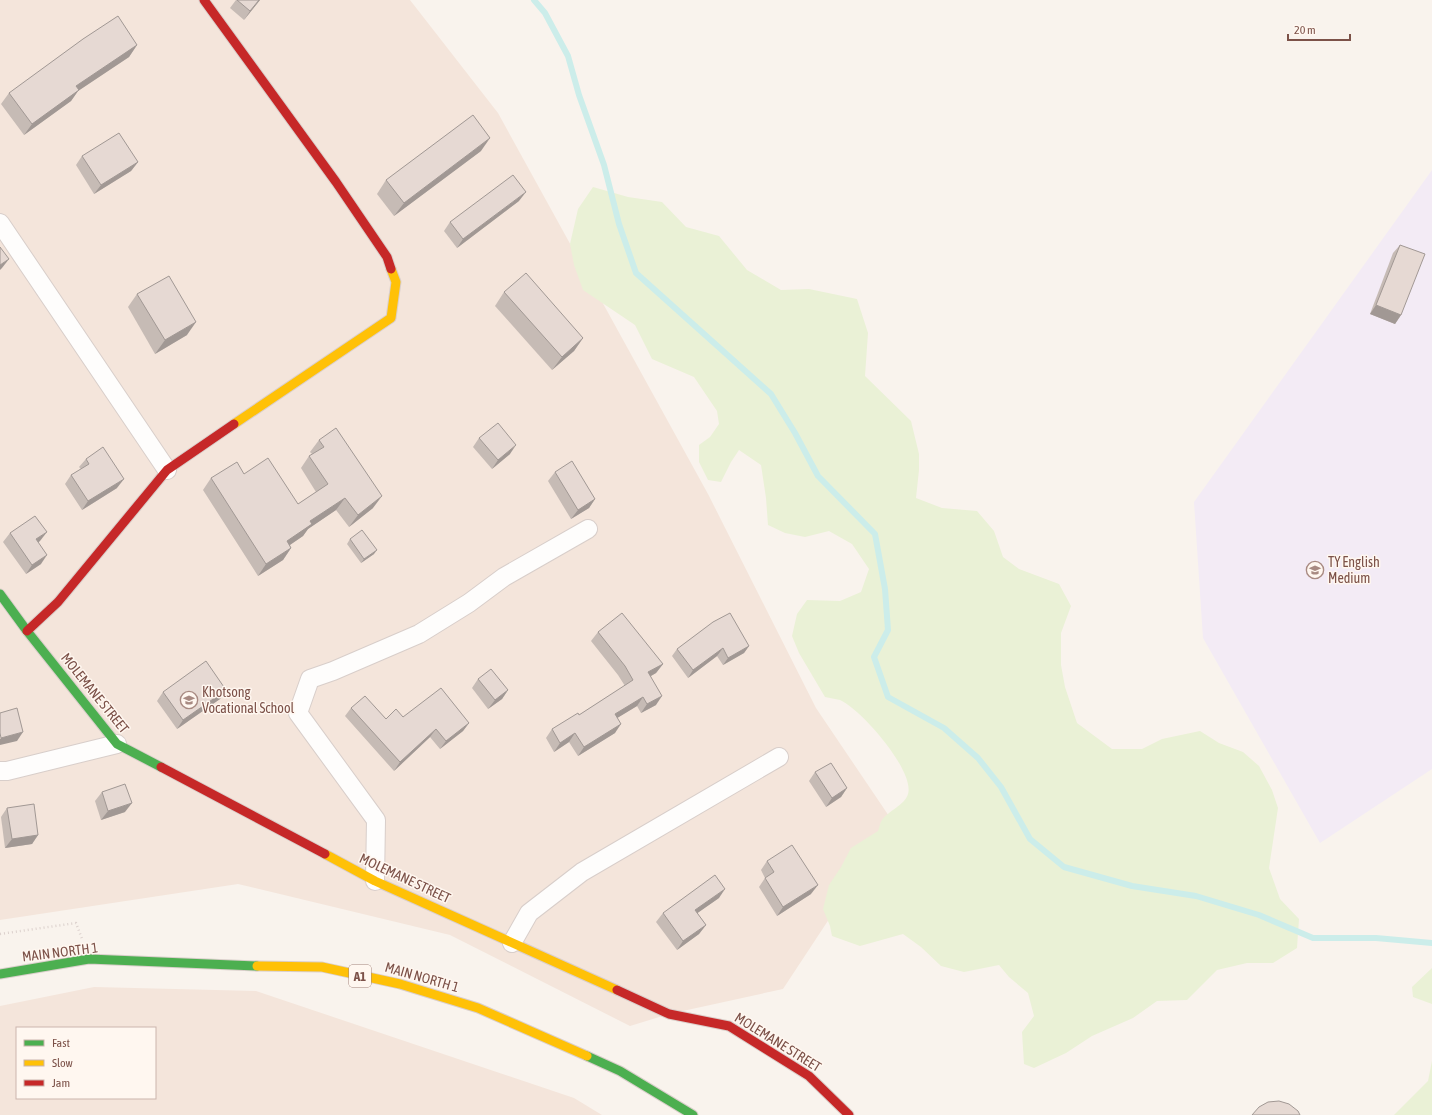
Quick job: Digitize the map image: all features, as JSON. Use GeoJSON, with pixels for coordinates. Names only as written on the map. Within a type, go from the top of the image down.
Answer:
{"type":"FeatureCollection","features":[{"type":"Feature","properties":{"kind":"street"},"geometry":{"type":"LineString","coordinates":[[27,631],[58,602],[167,470],[391,318],[396,282],[387,257],[336,182],[204,0]]}},
{"type":"Feature","properties":{"kind":"street"},"geometry":{"type":"LineString","coordinates":[[0,223],[167,470]]}},
{"type":"Feature","properties":{"kind":"street"},"geometry":{"type":"LineString","coordinates":[[375,881],[376,820],[298,713],[310,679],[419,634],[469,603],[504,577],[588,529]]}},
{"type":"Feature","properties":{"kind":"street","name":"MOLEMANE STREET"},"geometry":{"type":"LineString","coordinates":[[0,594],[27,631],[117,744],[375,881],[669,1014],[729,1026],[810,1076],[850,1115]]}},
{"type":"Feature","properties":{"kind":"street"},"geometry":{"type":"LineString","coordinates":[[0,771],[7,771],[117,744]]}},
{"type":"Feature","properties":{"kind":"street"},"geometry":{"type":"LineString","coordinates":[[512,943],[529,913],[582,872],[779,757]]}},
{"type":"Feature","properties":{"kind":"street","name":"MAIN NORTH 1"},"geometry":{"type":"LineString","coordinates":[[0,974],[89,959],[233,966],[322,967],[400,984],[478,1008],[620,1071],[693,1115]]}},
{"type":"Feature","properties":{"kind":"path"},"geometry":{"type":"LineString","coordinates":[[0,934],[76,923],[89,959]]}},
{"type":"Feature","properties":{"kind":"shaded area"},"geometry":{"type":"Polygon","coordinates":[[[0,0],[410,0],[498,113],[708,494],[816,708],[893,822],[783,989],[669,1014],[630,1026],[450,935],[238,884],[0,920],[0,0]]]}},
{"type":"Feature","properties":{"kind":"shaded area","name":"TY English Medium"},"geometry":{"type":"Polygon","coordinates":[[[1432,170],[1432,769],[1320,843],[1203,638],[1194,502],[1432,170]]]}},
{"type":"Feature","properties":{"kind":"shaded area"},"geometry":{"type":"Polygon","coordinates":[[[94,987],[256,991],[574,1098],[602,1115],[0,1115],[0,1006],[94,987]]]}},
{"type":"Feature","properties":{"kind":"green space"},"geometry":{"type":"Polygon","coordinates":[[[593,187],[628,197],[662,202],[686,227],[719,236],[747,270],[781,290],[809,289],[857,299],[868,333],[865,376],[911,421],[919,454],[916,498],[942,508],[977,511],[994,531],[1003,557],[1019,569],[1059,584],[1071,606],[1061,633],[1061,665],[1065,687],[1077,723],[1112,749],[1142,749],[1162,739],[1200,731],[1219,743],[1243,752],[1259,766],[1272,790],[1278,808],[1269,868],[1280,899],[1299,919],[1297,948],[1273,963],[1247,963],[1217,970],[1187,1000],[1157,1001],[1133,1018],[1092,1036],[1066,1053],[1034,1068],[1024,1064],[1022,1032],[1034,1016],[1028,993],[1009,977],[999,965],[964,972],[941,966],[921,947],[903,934],[860,946],[832,936],[830,926],[823,909],[829,885],[851,848],[878,831],[881,821],[903,802],[908,794],[908,784],[895,757],[873,728],[860,715],[840,700],[825,697],[799,653],[792,636],[797,614],[807,600],[840,601],[861,592],[869,569],[852,544],[829,531],[805,537],[785,533],[768,525],[761,465],[739,450],[721,482],[708,480],[699,462],[699,445],[710,437],[719,424],[717,411],[694,377],[652,359],[635,325],[583,290],[574,265],[570,244],[578,209],[593,187]]]}},
{"type":"Feature","properties":{"kind":"green space"},"geometry":{"type":"Polygon","coordinates":[[[1432,968],[1432,1004],[1413,997],[1412,987],[1432,968]]]}},
{"type":"Feature","properties":{"kind":"green space"},"geometry":{"type":"Polygon","coordinates":[[[1432,1061],[1432,1115],[1394,1115],[1428,1081],[1432,1061]]]}},
{"type":"Feature","properties":{"kind":"building"},"geometry":{"type":"Polygon","coordinates":[[[237,0],[259,0],[250,11],[237,0]]]}},
{"type":"Feature","properties":{"kind":"building"},"geometry":{"type":"Polygon","coordinates":[[[118,16],[137,45],[76,86],[79,90],[32,124],[9,93],[83,39],[118,16]]]}},
{"type":"Feature","properties":{"kind":"building"},"geometry":{"type":"Polygon","coordinates":[[[473,115],[490,138],[404,203],[386,180],[473,115]]]}},
{"type":"Feature","properties":{"kind":"building"},"geometry":{"type":"Polygon","coordinates":[[[119,133],[138,162],[101,185],[82,156],[119,133]]]}},
{"type":"Feature","properties":{"kind":"building"},"geometry":{"type":"Polygon","coordinates":[[[513,175],[526,192],[463,239],[450,222],[513,175]]]}},
{"type":"Feature","properties":{"kind":"building"},"geometry":{"type":"Polygon","coordinates":[[[1400,245],[1425,254],[1401,315],[1376,305],[1400,245]]]}},
{"type":"Feature","properties":{"kind":"building"},"geometry":{"type":"Polygon","coordinates":[[[0,247],[9,259],[0,265],[0,247]]]}},
{"type":"Feature","properties":{"kind":"building"},"geometry":{"type":"Polygon","coordinates":[[[526,273],[583,338],[562,357],[504,292],[526,273]]]}},
{"type":"Feature","properties":{"kind":"building"},"geometry":{"type":"Polygon","coordinates":[[[169,276],[196,322],[165,340],[137,294],[169,276]]]}},
{"type":"Feature","properties":{"kind":"building"},"geometry":{"type":"Polygon","coordinates":[[[498,423],[516,445],[498,460],[479,438],[498,423]]]}},
{"type":"Feature","properties":{"kind":"building"},"geometry":{"type":"Polygon","coordinates":[[[336,428],[382,496],[358,515],[345,498],[310,521],[312,524],[287,541],[291,548],[266,564],[211,478],[237,462],[244,474],[268,458],[298,504],[328,484],[309,456],[324,447],[319,440],[336,428]]]}},
{"type":"Feature","properties":{"kind":"building"},"geometry":{"type":"Polygon","coordinates":[[[103,447],[124,479],[88,501],[71,475],[89,464],[86,459],[103,447]]]}},
{"type":"Feature","properties":{"kind":"building"},"geometry":{"type":"Polygon","coordinates":[[[572,461],[595,499],[578,510],[555,472],[572,461]]]}},
{"type":"Feature","properties":{"kind":"building"},"geometry":{"type":"Polygon","coordinates":[[[35,516],[47,532],[36,539],[47,555],[32,565],[10,533],[35,516]]]}},
{"type":"Feature","properties":{"kind":"building"},"geometry":{"type":"Polygon","coordinates":[[[362,530],[377,550],[364,559],[350,539],[362,530]]]}},
{"type":"Feature","properties":{"kind":"building"},"geometry":{"type":"Polygon","coordinates":[[[622,613],[663,664],[648,672],[662,696],[647,704],[643,697],[615,714],[621,724],[584,747],[575,733],[560,743],[552,729],[578,713],[579,715],[633,680],[625,666],[598,632],[622,613]]]}},
{"type":"Feature","properties":{"kind":"building"},"geometry":{"type":"Polygon","coordinates":[[[730,613],[749,646],[728,658],[723,648],[693,670],[677,649],[713,622],[730,613]]]}},
{"type":"Feature","properties":{"kind":"building","name":"Khotsong Vocational School"},"geometry":{"type":"Polygon","coordinates":[[[206,661],[226,690],[183,720],[163,692],[206,661]]]}},
{"type":"Feature","properties":{"kind":"building"},"geometry":{"type":"Polygon","coordinates":[[[491,669],[508,690],[495,700],[478,679],[491,669]]]}},
{"type":"Feature","properties":{"kind":"building"},"geometry":{"type":"Polygon","coordinates":[[[441,688],[469,723],[446,741],[436,729],[400,762],[351,708],[365,696],[386,719],[396,709],[403,717],[441,688]]]}},
{"type":"Feature","properties":{"kind":"building"},"geometry":{"type":"Polygon","coordinates":[[[17,708],[23,732],[1,738],[0,713],[17,708]]]}},
{"type":"Feature","properties":{"kind":"building"},"geometry":{"type":"Polygon","coordinates":[[[831,763],[847,788],[832,798],[815,772],[831,763]]]}},
{"type":"Feature","properties":{"kind":"building"},"geometry":{"type":"Polygon","coordinates":[[[125,784],[132,803],[108,811],[102,792],[125,784]]]}},
{"type":"Feature","properties":{"kind":"building"},"geometry":{"type":"Polygon","coordinates":[[[34,804],[38,835],[12,839],[7,808],[34,804]]]}},
{"type":"Feature","properties":{"kind":"building"},"geometry":{"type":"Polygon","coordinates":[[[792,845],[818,885],[783,907],[765,878],[774,872],[767,861],[792,845]]]}},
{"type":"Feature","properties":{"kind":"building"},"geometry":{"type":"Polygon","coordinates":[[[715,875],[725,889],[695,910],[706,925],[683,941],[663,913],[715,875]]]}},
{"type":"Feature","properties":{"kind":"building"},"geometry":{"type":"Polygon","coordinates":[[[1279,1101],[1289,1104],[1298,1111],[1300,1115],[1252,1115],[1259,1107],[1268,1102],[1279,1101]]]}},
{"type":"Feature","properties":{"kind":"waterway"},"geometry":{"type":"LineString","coordinates":[[534,0],[545,13],[568,56],[579,95],[604,165],[619,224],[636,273],[771,394],[795,433],[818,476],[875,534],[885,589],[888,630],[874,657],[888,697],[944,728],[978,758],[1001,787],[1030,839],[1064,867],[1132,886],[1196,896],[1259,915],[1313,938],[1376,938],[1432,943]]}},
{"type":"Feature","properties":{"kind":"traffic: fast"},"geometry":{"type":"LineString","coordinates":[[0,594],[27,631],[117,744],[161,767]]}},
{"type":"Feature","properties":{"kind":"traffic: fast"},"geometry":{"type":"LineString","coordinates":[[0,974],[89,959],[257,966]]}},
{"type":"Feature","properties":{"kind":"traffic: fast"},"geometry":{"type":"LineString","coordinates":[[587,1056],[620,1071],[693,1115]]}},
{"type":"Feature","properties":{"kind":"traffic: slow"},"geometry":{"type":"LineString","coordinates":[[234,424],[391,318],[396,282],[391,269]]}},
{"type":"Feature","properties":{"kind":"traffic: slow"},"geometry":{"type":"LineString","coordinates":[[325,854],[375,881],[617,990]]}},
{"type":"Feature","properties":{"kind":"traffic: slow"},"geometry":{"type":"LineString","coordinates":[[257,966],[322,967],[400,984],[478,1008],[587,1056]]}},
{"type":"Feature","properties":{"kind":"traffic: jam"},"geometry":{"type":"LineString","coordinates":[[204,0],[336,182],[387,257],[391,269]]}},
{"type":"Feature","properties":{"kind":"traffic: jam"},"geometry":{"type":"LineString","coordinates":[[27,631],[58,602],[167,470],[234,424]]}},
{"type":"Feature","properties":{"kind":"traffic: jam"},"geometry":{"type":"LineString","coordinates":[[161,767],[325,854]]}},
{"type":"Feature","properties":{"kind":"traffic: jam"},"geometry":{"type":"LineString","coordinates":[[617,990],[669,1014],[729,1026],[809,1076],[849,1115]]}},
{"type":"Feature","properties":{"kind":"place","name":"TY English Medium"},"geometry":{"type":"Point","coordinates":[1315,570]}},
{"type":"Feature","properties":{"kind":"place","name":"Khotsong Vocational School"},"geometry":{"type":"Point","coordinates":[189,700]}}]}
